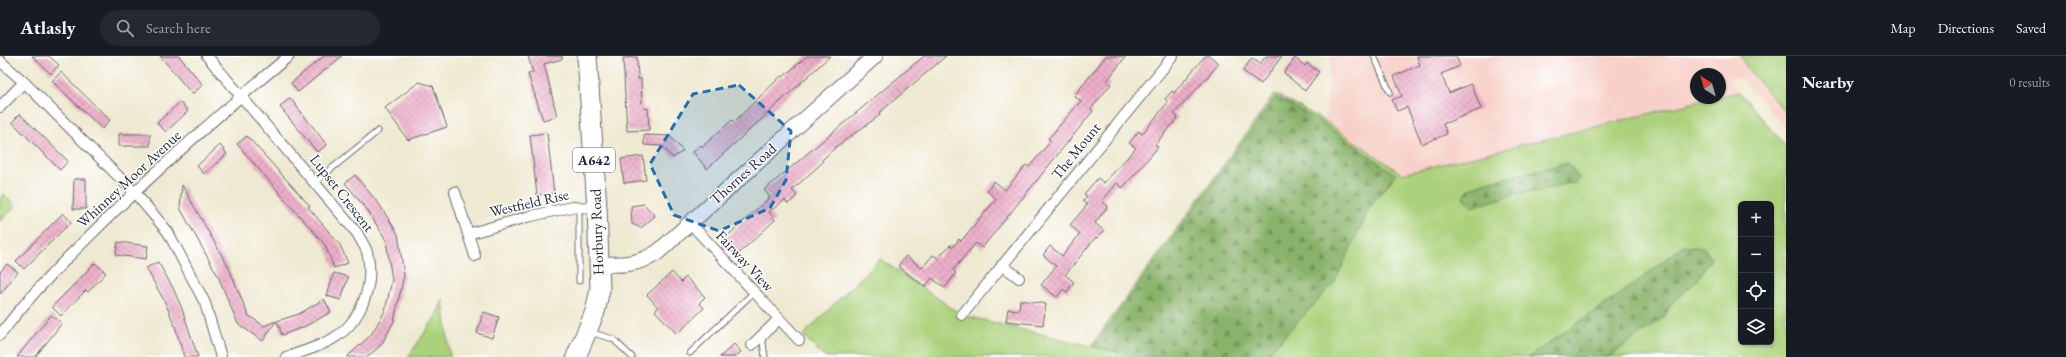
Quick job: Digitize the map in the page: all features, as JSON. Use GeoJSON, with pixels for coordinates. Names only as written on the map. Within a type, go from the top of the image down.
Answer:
{"type":"FeatureCollection","features":[{"type":"Feature","properties":{"kind":"highway","name":"Horbury Road"},"geometry":{"type":"LineString","coordinates":[[576,357],[595,312],[600,289],[599,264],[588,207],[587,56]]}},
{"type":"Feature","properties":{"kind":"street","name":"Lupset Crescent"},"geometry":{"type":"LineString","coordinates":[[207,56],[357,233],[367,251],[369,273],[366,297],[357,315],[347,328],[335,338],[316,348],[286,357]]}},
{"type":"Feature","properties":{"kind":"street","name":"Whinney Moor Avenue"},"geometry":{"type":"LineString","coordinates":[[0,335],[43,284],[135,193],[241,95],[289,56]]}},
{"type":"Feature","properties":{"kind":"street","name":"Thornes Road"},"geometry":{"type":"LineString","coordinates":[[599,264],[622,265],[647,259],[658,252],[689,222],[875,56]]}},
{"type":"Feature","properties":{"kind":"street","name":"The Mount"},"geometry":{"type":"LineString","coordinates":[[962,315],[1173,56]]}},
{"type":"Feature","properties":{"kind":"street"},"geometry":{"type":"LineString","coordinates":[[0,61],[24,82],[135,193],[168,232],[185,262],[205,303],[221,357]]}},
{"type":"Feature","properties":{"kind":"street"},"geometry":{"type":"LineString","coordinates":[[0,107],[24,82]]}},
{"type":"Feature","properties":{"kind":"street"},"geometry":{"type":"LineString","coordinates":[[456,192],[474,256]]}},
{"type":"Feature","properties":{"kind":"street","name":"Westfield Rise"},"geometry":{"type":"LineString","coordinates":[[468,234],[527,217],[588,207]]}},
{"type":"Feature","properties":{"kind":"street","name":"Fairway View"},"geometry":{"type":"LineString","coordinates":[[689,222],[799,340]]}},
{"type":"Feature","properties":{"kind":"street"},"geometry":{"type":"LineString","coordinates":[[1002,265],[1019,278]]}},
{"type":"Feature","properties":{"kind":"street"},"geometry":{"type":"LineString","coordinates":[[752,345],[779,319]]}},
{"type":"Feature","properties":{"kind":"lane"},"geometry":{"type":"LineString","coordinates":[[1374,56],[1390,92]]}},
{"type":"Feature","properties":{"kind":"lane"},"geometry":{"type":"LineString","coordinates":[[315,182],[378,131]]}},
{"type":"Feature","properties":{"kind":"lane"},"geometry":{"type":"LineString","coordinates":[[579,281],[588,207]]}},
{"type":"Feature","properties":{"kind":"lane"},"geometry":{"type":"LineString","coordinates":[[690,353],[754,292]]}},
{"type":"Feature","properties":{"kind":"lane"},"geometry":{"type":"LineString","coordinates":[[588,331],[613,339],[632,357]]}},
{"type":"Feature","properties":{"kind":"lane"},"geometry":{"type":"LineString","coordinates":[[762,335],[765,357]]}},
{"type":"Feature","properties":{"kind":"highlighted area"},"geometry":{"type":"Polygon","coordinates":[[[739,85],[791,131],[786,180],[770,208],[719,231],[674,215],[650,164],[693,94],[739,85]]]}},
{"type":"Feature","properties":{"kind":"shaded area"},"geometry":{"type":"Polygon","coordinates":[[[1331,56],[1786,56],[1786,128],[1741,78],[1729,79],[1739,92],[1726,95],[1726,68],[1690,68],[1690,104],[1402,174],[1325,121],[1331,56]]]}},
{"type":"Feature","properties":{"kind":"green space"},"geometry":{"type":"Polygon","coordinates":[[[1740,56],[1786,56],[1786,113],[1747,68],[1740,56]]]}},
{"type":"Feature","properties":{"kind":"green space"},"geometry":{"type":"Polygon","coordinates":[[[1739,92],[1786,146],[1786,357],[824,357],[803,335],[880,259],[962,315],[1091,346],[1275,94],[1325,121],[1402,174],[1690,104],[1726,104],[1726,95],[1739,92]]]}},
{"type":"Feature","properties":{"kind":"green space"},"geometry":{"type":"Polygon","coordinates":[[[1276,97],[1323,123],[1396,175],[1373,202],[1334,283],[1265,357],[1118,357],[1117,352],[1093,347],[1276,97]]]}},
{"type":"Feature","properties":{"kind":"green space"},"geometry":{"type":"Polygon","coordinates":[[[1568,163],[1579,178],[1577,183],[1564,184],[1541,191],[1521,193],[1472,207],[1463,197],[1467,190],[1483,183],[1568,163]]]}},
{"type":"Feature","properties":{"kind":"green space"},"geometry":{"type":"Polygon","coordinates":[[[4,194],[16,206],[0,221],[0,198],[4,194]]]}},
{"type":"Feature","properties":{"kind":"green space"},"geometry":{"type":"Polygon","coordinates":[[[1682,246],[1704,248],[1711,259],[1696,282],[1673,301],[1665,316],[1609,357],[1529,357],[1640,280],[1682,246]]]}},
{"type":"Feature","properties":{"kind":"green space"},"geometry":{"type":"Polygon","coordinates":[[[443,300],[450,357],[408,357],[434,319],[443,300]]]}},
{"type":"Feature","properties":{"kind":"building"},"geometry":{"type":"Polygon","coordinates":[[[32,56],[49,56],[59,65],[51,74],[32,56]]]}},
{"type":"Feature","properties":{"kind":"building"},"geometry":{"type":"Polygon","coordinates":[[[160,56],[179,56],[203,85],[192,94],[160,56]]]}},
{"type":"Feature","properties":{"kind":"building"},"geometry":{"type":"Polygon","coordinates":[[[324,56],[342,56],[298,92],[291,83],[324,56]]]}},
{"type":"Feature","properties":{"kind":"building"},"geometry":{"type":"Polygon","coordinates":[[[528,56],[562,56],[562,59],[544,64],[557,116],[543,120],[528,74],[533,73],[528,56]]]}},
{"type":"Feature","properties":{"kind":"building"},"geometry":{"type":"Polygon","coordinates":[[[807,56],[830,56],[707,169],[693,152],[701,145],[702,147],[732,120],[734,122],[781,76],[783,77],[807,56]]]}},
{"type":"Feature","properties":{"kind":"building"},"geometry":{"type":"Polygon","coordinates":[[[924,56],[946,56],[879,113],[880,115],[837,146],[822,160],[823,162],[792,190],[797,196],[788,204],[785,200],[769,212],[775,220],[736,256],[723,240],[770,197],[764,190],[924,56]]]}},
{"type":"Feature","properties":{"kind":"building"},"geometry":{"type":"Polygon","coordinates":[[[1106,56],[1126,56],[1107,81],[1111,84],[1091,109],[1093,111],[982,248],[976,243],[953,270],[956,273],[945,288],[932,278],[925,287],[898,266],[906,256],[922,268],[933,255],[938,258],[950,245],[953,247],[959,239],[961,241],[996,199],[987,191],[994,181],[1005,190],[1026,165],[1029,167],[1051,141],[1048,139],[1081,101],[1074,96],[1106,56]]]}},
{"type":"Feature","properties":{"kind":"building"},"geometry":{"type":"Polygon","coordinates":[[[1205,56],[1210,56],[1219,64],[1174,114],[1178,117],[1155,145],[1158,147],[1137,172],[1122,188],[1117,183],[1102,201],[1108,206],[1095,223],[1104,231],[1097,238],[1096,237],[1065,275],[1074,282],[1067,292],[1063,289],[1057,297],[1041,285],[1056,266],[1043,255],[1050,246],[1062,256],[1080,234],[1070,225],[1087,205],[1083,201],[1087,196],[1084,194],[1098,178],[1104,183],[1136,148],[1129,143],[1139,131],[1142,134],[1168,102],[1165,99],[1172,91],[1174,93],[1205,56]]]}},
{"type":"Feature","properties":{"kind":"building"},"geometry":{"type":"Polygon","coordinates":[[[1266,56],[1282,56],[1261,84],[1243,71],[1252,58],[1260,64],[1266,56]]]}},
{"type":"Feature","properties":{"kind":"building"},"geometry":{"type":"Polygon","coordinates":[[[1417,56],[1456,56],[1460,66],[1441,74],[1449,93],[1471,84],[1481,109],[1443,124],[1447,134],[1422,144],[1407,107],[1397,111],[1392,100],[1402,96],[1394,76],[1420,65],[1417,56]]]}},
{"type":"Feature","properties":{"kind":"building"},"geometry":{"type":"Polygon","coordinates":[[[637,57],[638,79],[641,79],[642,104],[644,109],[648,108],[649,130],[627,131],[623,58],[637,57]]]}},
{"type":"Feature","properties":{"kind":"building"},"geometry":{"type":"Polygon","coordinates":[[[1295,58],[1305,66],[1307,63],[1319,72],[1305,91],[1284,73],[1295,58]]]}},
{"type":"Feature","properties":{"kind":"building"},"geometry":{"type":"Polygon","coordinates":[[[61,72],[110,120],[102,129],[52,81],[61,72]]]}},
{"type":"Feature","properties":{"kind":"building"},"geometry":{"type":"Polygon","coordinates":[[[419,82],[433,86],[447,127],[408,140],[385,108],[419,82]]]}},
{"type":"Feature","properties":{"kind":"building"},"geometry":{"type":"Polygon","coordinates":[[[290,98],[327,145],[317,152],[280,107],[290,98]]]}},
{"type":"Feature","properties":{"kind":"building"},"geometry":{"type":"Polygon","coordinates":[[[180,102],[188,111],[166,132],[157,123],[180,102]]]}},
{"type":"Feature","properties":{"kind":"building"},"geometry":{"type":"Polygon","coordinates":[[[20,114],[68,161],[60,170],[12,122],[20,114]]]}},
{"type":"Feature","properties":{"kind":"building"},"geometry":{"type":"Polygon","coordinates":[[[547,133],[554,193],[537,195],[530,135],[547,133]]]}},
{"type":"Feature","properties":{"kind":"building"},"geometry":{"type":"Polygon","coordinates":[[[119,134],[150,134],[150,146],[119,146],[119,134]]]}},
{"type":"Feature","properties":{"kind":"building"},"geometry":{"type":"Polygon","coordinates":[[[644,135],[670,136],[683,151],[673,158],[662,146],[644,145],[644,135]]]}},
{"type":"Feature","properties":{"kind":"building"},"geometry":{"type":"Polygon","coordinates":[[[247,136],[310,206],[308,207],[340,245],[348,263],[334,268],[325,245],[237,144],[247,136]]]}},
{"type":"Feature","properties":{"kind":"building"},"geometry":{"type":"Polygon","coordinates":[[[220,145],[227,154],[204,174],[197,166],[220,145]]]}},
{"type":"Feature","properties":{"kind":"building"},"geometry":{"type":"Polygon","coordinates":[[[643,156],[646,180],[624,183],[621,159],[643,156]]]}},
{"type":"Feature","properties":{"kind":"building"},"geometry":{"type":"Polygon","coordinates":[[[355,175],[379,204],[398,234],[404,275],[394,321],[381,345],[367,357],[347,357],[371,335],[385,311],[392,280],[386,240],[368,211],[345,183],[355,175]]]}},
{"type":"Feature","properties":{"kind":"building"},"geometry":{"type":"Polygon","coordinates":[[[74,179],[86,179],[86,209],[73,209],[74,179]]]}},
{"type":"Feature","properties":{"kind":"building"},"geometry":{"type":"Polygon","coordinates":[[[182,185],[229,268],[248,315],[264,326],[276,321],[263,341],[238,324],[218,276],[180,208],[182,185]]]}},
{"type":"Feature","properties":{"kind":"building"},"geometry":{"type":"Polygon","coordinates":[[[644,204],[655,216],[641,228],[632,224],[631,206],[644,204]]]}},
{"type":"Feature","properties":{"kind":"building"},"geometry":{"type":"Polygon","coordinates":[[[63,213],[71,222],[24,269],[16,261],[63,213]]]}},
{"type":"Feature","properties":{"kind":"building"},"geometry":{"type":"Polygon","coordinates":[[[118,242],[148,246],[146,259],[116,255],[118,242]]]}},
{"type":"Feature","properties":{"kind":"building"},"geometry":{"type":"Polygon","coordinates":[[[158,262],[173,288],[182,309],[198,357],[184,357],[175,326],[165,302],[146,268],[158,262]]]}},
{"type":"Feature","properties":{"kind":"building"},"geometry":{"type":"Polygon","coordinates":[[[95,263],[106,273],[88,292],[86,290],[61,316],[52,307],[95,263]]]}},
{"type":"Feature","properties":{"kind":"building"},"geometry":{"type":"Polygon","coordinates":[[[7,264],[18,272],[0,294],[0,272],[7,264]]]}},
{"type":"Feature","properties":{"kind":"building"},"geometry":{"type":"Polygon","coordinates":[[[672,272],[681,282],[686,277],[705,297],[699,303],[704,308],[677,334],[655,311],[658,307],[647,295],[672,272]]]}},
{"type":"Feature","properties":{"kind":"building"},"geometry":{"type":"Polygon","coordinates":[[[334,273],[348,277],[341,300],[327,296],[334,273]]]}},
{"type":"Feature","properties":{"kind":"building"},"geometry":{"type":"Polygon","coordinates":[[[324,299],[331,312],[304,327],[282,335],[277,321],[299,314],[324,299]]]}},
{"type":"Feature","properties":{"kind":"building"},"geometry":{"type":"Polygon","coordinates":[[[1020,300],[1046,304],[1043,325],[1006,321],[1008,309],[1019,310],[1020,300]]]}},
{"type":"Feature","properties":{"kind":"building"},"geometry":{"type":"Polygon","coordinates":[[[483,312],[499,317],[492,338],[477,333],[483,312]]]}},
{"type":"Feature","properties":{"kind":"building"},"geometry":{"type":"Polygon","coordinates":[[[51,315],[62,323],[44,346],[35,357],[17,357],[51,315]]]}},
{"type":"Feature","properties":{"kind":"building"},"geometry":{"type":"Polygon","coordinates":[[[734,344],[741,352],[735,357],[720,357],[734,344]]]}}]}
